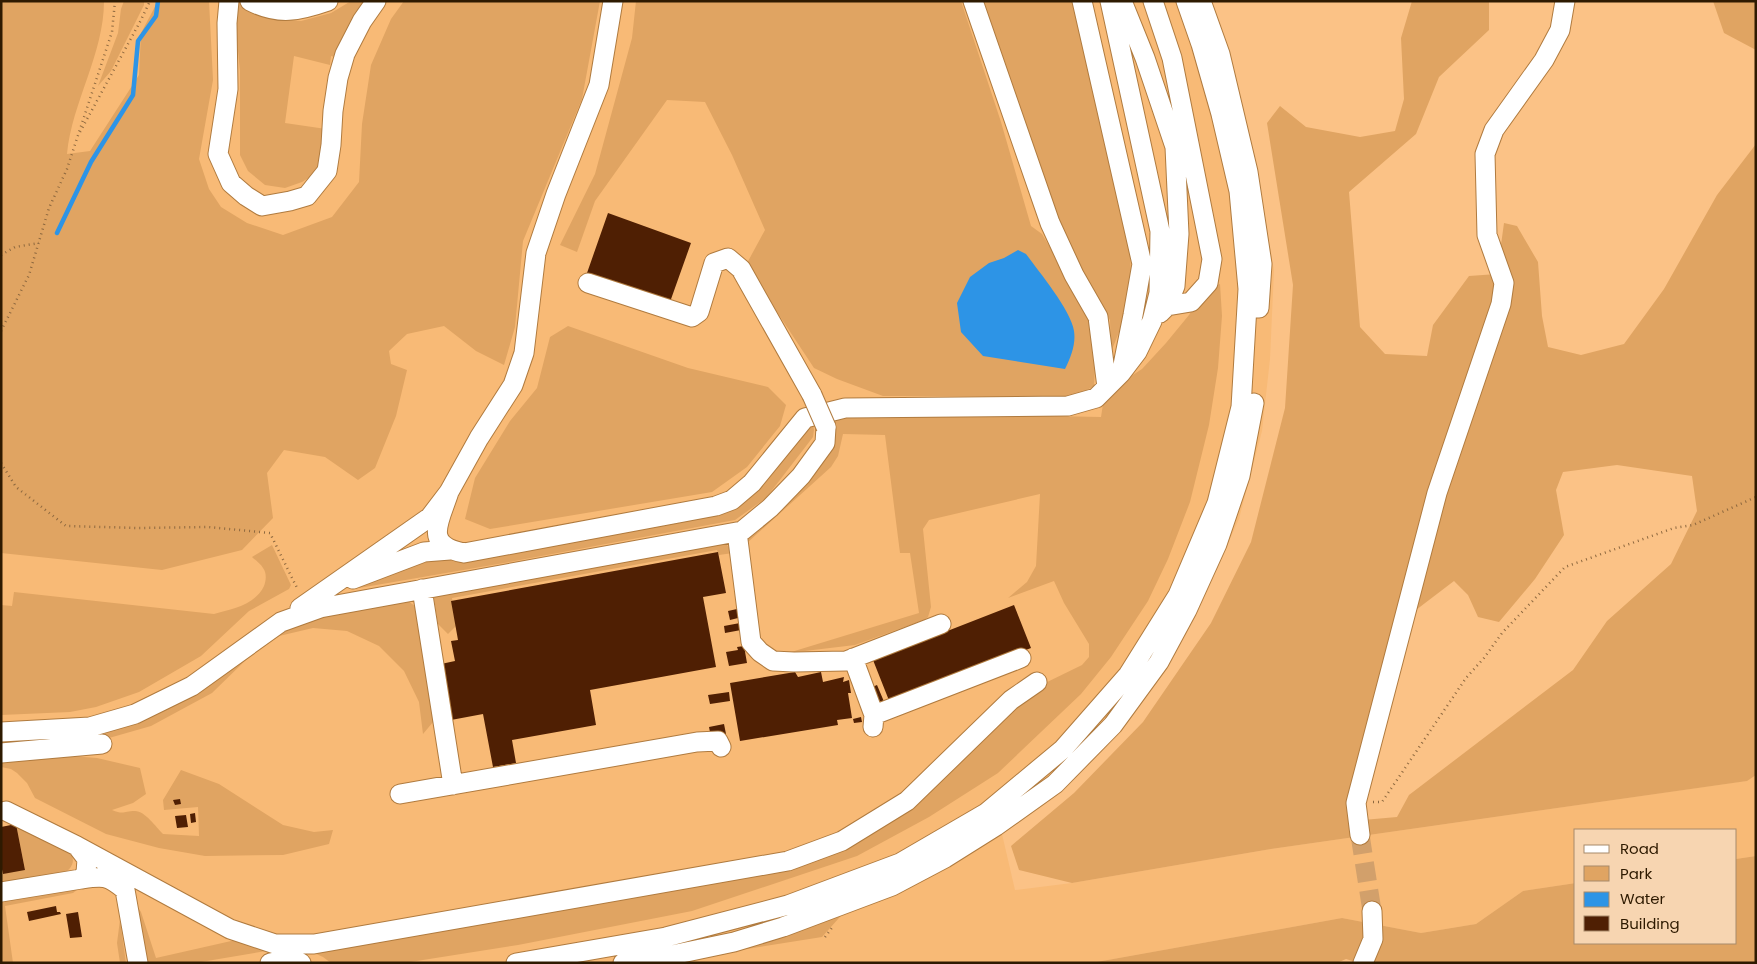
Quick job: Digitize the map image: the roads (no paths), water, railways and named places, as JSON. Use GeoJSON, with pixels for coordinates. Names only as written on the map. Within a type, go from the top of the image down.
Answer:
{"type":"FeatureCollection","features":[{"type":"Feature","properties":{"kind":"street"},"geometry":{"type":"LineString","coordinates":[[229,1],[226,23],[228,89],[218,154],[231,183],[246,196],[262,206],[306,196],[327,171],[338,78],[345,54],[376,1]]}},
{"type":"Feature","properties":{"kind":"street"},"geometry":{"type":"LineString","coordinates":[[250,1],[278,11],[301,10],[328,1]]}},
{"type":"Feature","properties":{"kind":"street"},"geometry":{"type":"LineString","coordinates":[[1,732],[90,727],[136,714],[192,686],[430,517],[449,492],[479,438],[514,385],[524,353],[536,253],[556,194],[599,85],[613,1]]}},
{"type":"Feature","properties":{"kind":"street"},"geometry":{"type":"LineString","coordinates":[[973,1],[1050,223],[1074,275],[1098,317],[1107,387]]}},
{"type":"Feature","properties":{"kind":"street"},"geometry":{"type":"LineString","coordinates":[[1082,1],[1142,264],[1121,373]]}},
{"type":"Feature","properties":{"kind":"street"},"geometry":{"type":"LineString","coordinates":[[1101,1],[1151,238],[1149,290],[1133,315]]}},
{"type":"Feature","properties":{"kind":"street"},"geometry":{"type":"LineString","coordinates":[[328,588],[424,552],[450,550],[464,553],[716,506],[732,500],[752,483],[806,418],[845,408],[1068,406],[1096,398],[1121,373],[1137,352],[1152,321],[1158,293],[1160,231],[1110,1]]}},
{"type":"Feature","properties":{"kind":"street"},"geometry":{"type":"LineString","coordinates":[[1122,1],[1175,147],[1179,243],[1175,286],[1167,306],[1152,321]]}},
{"type":"Feature","properties":{"kind":"street"},"geometry":{"type":"LineString","coordinates":[[1153,1],[1172,58],[1212,259],[1208,283],[1191,302],[1167,306]]}},
{"type":"Feature","properties":{"kind":"street"},"geometry":{"type":"LineString","coordinates":[[516,963],[666,937],[778,908],[900,863],[986,812],[1040,768],[1063,749],[1128,675],[1178,595],[1217,503],[1241,407],[1248,289],[1239,191],[1221,114],[1201,44],[1186,1]]}},
{"type":"Feature","properties":{"kind":"street"},"geometry":{"type":"LineString","coordinates":[[623,963],[734,942],[783,927],[892,886],[945,858],[996,826],[1055,784],[1113,725],[1159,662],[1217,544],[1240,476],[1254,404],[1262,264],[1248,172],[1220,54],[1201,1]]}},
{"type":"Feature","properties":{"kind":"street"},"geometry":{"type":"LineString","coordinates":[[1360,835],[1356,803],[1437,493],[1501,304],[1504,283],[1487,235],[1485,154],[1494,130],[1544,60],[1560,30],[1565,1]]}},
{"type":"Feature","properties":{"kind":"street"},"geometry":{"type":"LineString","coordinates":[[281,622],[320,608],[742,531],[770,508],[801,476],[825,443],[826,427],[812,395],[741,269],[728,258],[714,263],[699,312],[692,317],[588,283]]}},
{"type":"Feature","properties":{"kind":"street"},"geometry":{"type":"LineString","coordinates":[[449,492],[436,530],[440,543],[450,550]]}},
{"type":"Feature","properties":{"kind":"street"},"geometry":{"type":"LineString","coordinates":[[737,532],[751,642],[760,652],[773,661],[846,661],[941,624]]}},
{"type":"Feature","properties":{"kind":"street"},"geometry":{"type":"LineString","coordinates":[[422,589],[453,785]]}},
{"type":"Feature","properties":{"kind":"street"},"geometry":{"type":"LineString","coordinates":[[853,658],[873,721],[1021,658]]}},
{"type":"Feature","properties":{"kind":"street"},"geometry":{"type":"LineString","coordinates":[[6,811],[77,846],[230,929],[275,944],[314,944],[788,861],[842,841],[907,801],[1011,700],[1038,682]]}},
{"type":"Feature","properties":{"kind":"street"},"geometry":{"type":"LineString","coordinates":[[400,794],[697,742],[718,741],[721,747]]}},
{"type":"Feature","properties":{"kind":"street"},"geometry":{"type":"LineString","coordinates":[[1,753],[102,744]]}},
{"type":"Feature","properties":{"kind":"street"},"geometry":{"type":"LineString","coordinates":[[77,846],[87,859],[86,873],[80,879]]}},
{"type":"Feature","properties":{"kind":"street"},"geometry":{"type":"LineString","coordinates":[[1,892],[103,876],[117,883],[125,890],[138,963]]}},
{"type":"Feature","properties":{"kind":"street"},"geometry":{"type":"LineString","coordinates":[[1363,963],[1373,939],[1372,911]]}},
{"type":"Feature","properties":{"kind":"street"},"geometry":{"type":"LineString","coordinates":[[270,963],[290,960],[301,963]]}},
{"type":"Feature","properties":{"kind":"water"},"geometry":{"type":"Polygon","coordinates":[[[1018,250],[1026,254],[1061,302],[1072,322],[1074,346],[1065,369],[983,356],[961,332],[957,303],[970,277],[989,263],[1004,258],[1018,250]]]}},
{"type":"Feature","properties":{"kind":"waterway"},"geometry":{"type":"LineString","coordinates":[[57,233],[91,162],[133,95],[138,41],[156,16],[158,1]]}},
{"type":"Feature","properties":{"kind":"tunnel"},"geometry":{"type":"LineString","coordinates":[[1360,835],[1372,911]]}}]}
